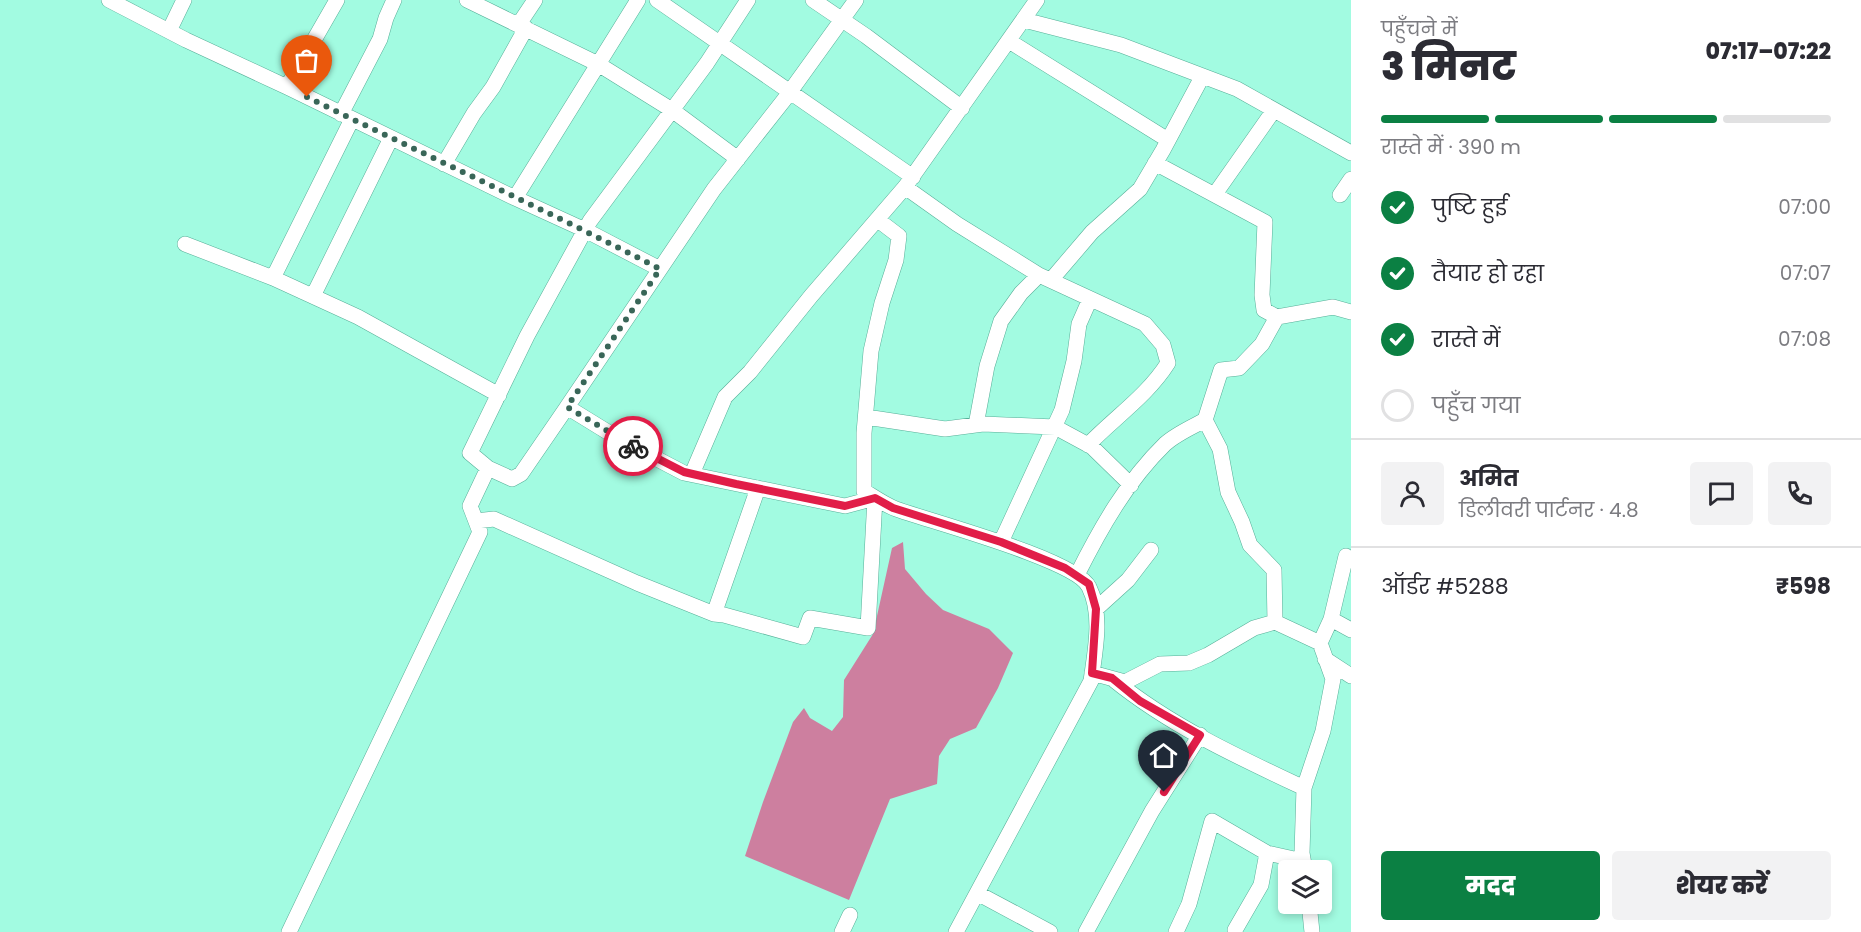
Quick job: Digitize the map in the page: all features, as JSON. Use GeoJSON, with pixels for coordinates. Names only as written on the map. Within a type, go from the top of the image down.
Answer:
{"type":"FeatureCollection","features":[{"type":"Feature","properties":{"kind":"street"},"geometry":{"type":"LineString","coordinates":[[109,0],[444,164],[585,230],[660,269]]}},
{"type":"Feature","properties":{"kind":"street"},"geometry":{"type":"LineString","coordinates":[[169,31],[184,0]]}},
{"type":"Feature","properties":{"kind":"street"},"geometry":{"type":"LineString","coordinates":[[287,87],[338,0]]}},
{"type":"Feature","properties":{"kind":"street"},"geometry":{"type":"LineString","coordinates":[[273,278],[380,39],[394,0]]}},
{"type":"Feature","properties":{"kind":"street"},"geometry":{"type":"LineString","coordinates":[[467,0],[598,64],[672,110],[738,159]]}},
{"type":"Feature","properties":{"kind":"street"},"geometry":{"type":"LineString","coordinates":[[444,164],[474,113],[493,87],[535,0]]}},
{"type":"Feature","properties":{"kind":"street"},"geometry":{"type":"LineString","coordinates":[[515,198],[639,0]]}},
{"type":"Feature","properties":{"kind":"street"},"geometry":{"type":"LineString","coordinates":[[657,0],[791,91],[909,182],[957,224],[1045,278],[1145,324],[1163,345],[1168,363],[1156,381],[1088,445]]}},
{"type":"Feature","properties":{"kind":"street"},"geometry":{"type":"LineString","coordinates":[[748,0],[720,43],[585,230],[527,336],[470,453],[488,468],[512,479],[521,474],[714,189],[791,91],[856,0]]}},
{"type":"Feature","properties":{"kind":"street"},"geometry":{"type":"LineString","coordinates":[[813,0],[866,36],[962,108]]}},
{"type":"Feature","properties":{"kind":"street"},"geometry":{"type":"LineString","coordinates":[[692,474],[725,397],[750,372],[811,296],[909,182],[1037,0]]}},
{"type":"Feature","properties":{"kind":"street"},"geometry":{"type":"LineString","coordinates":[[1024,20],[1121,45],[1237,89],[1351,153]]}},
{"type":"Feature","properties":{"kind":"street"},"geometry":{"type":"LineString","coordinates":[[1009,41],[1168,140]]}},
{"type":"Feature","properties":{"kind":"street"},"geometry":{"type":"LineString","coordinates":[[976,424],[987,366],[1001,321],[1021,293],[1045,278],[1140,189],[1202,77]]}},
{"type":"Feature","properties":{"kind":"street"},"geometry":{"type":"LineString","coordinates":[[1215,194],[1274,110]]}},
{"type":"Feature","properties":{"kind":"street"},"geometry":{"type":"LineString","coordinates":[[313,296],[391,138]]}},
{"type":"Feature","properties":{"kind":"street"},"geometry":{"type":"LineString","coordinates":[[1155,163],[1265,222],[1262,295],[1264,310],[1276,317],[1333,307],[1351,312]]}},
{"type":"Feature","properties":{"kind":"street"},"geometry":{"type":"LineString","coordinates":[[1340,195],[1351,179]]}},
{"type":"Feature","properties":{"kind":"street"},"geometry":{"type":"LineString","coordinates":[[878,220],[899,236],[896,260],[882,303],[871,351],[864,491],[893,508],[1001,542],[1065,568],[1089,584],[1096,609],[1091,681],[956,932]]}},
{"type":"Feature","properties":{"kind":"street"},"geometry":{"type":"LineString","coordinates":[[185,244],[273,278],[358,317],[499,395]]}},
{"type":"Feature","properties":{"kind":"street"},"geometry":{"type":"LineString","coordinates":[[1001,542],[1062,410],[1074,361],[1079,324],[1090,299]]}},
{"type":"Feature","properties":{"kind":"street"},"geometry":{"type":"LineString","coordinates":[[1077,575],[1103,523],[1131,485],[1166,443],[1205,420],[1221,370],[1239,369],[1262,344],[1276,317]]}},
{"type":"Feature","properties":{"kind":"street"},"geometry":{"type":"LineString","coordinates":[[567,407],[619,439],[684,472],[845,506],[875,498]]}},
{"type":"Feature","properties":{"kind":"street"},"geometry":{"type":"LineString","coordinates":[[866,417],[945,429],[976,424],[1055,427],[1088,445],[1131,485]]}},
{"type":"Feature","properties":{"kind":"street"},"geometry":{"type":"LineString","coordinates":[[1205,420],[1220,449],[1228,492],[1250,545],[1274,570],[1275,622]]}},
{"type":"Feature","properties":{"kind":"street"},"geometry":{"type":"LineString","coordinates":[[289,932],[480,532],[470,506],[488,468]]}},
{"type":"Feature","properties":{"kind":"street"},"geometry":{"type":"LineString","coordinates":[[714,614],[758,488]]}},
{"type":"Feature","properties":{"kind":"street"},"geometry":{"type":"LineString","coordinates":[[476,522],[494,519],[636,583],[714,614],[803,637],[810,618],[868,628],[875,498]]}},
{"type":"Feature","properties":{"kind":"street"},"geometry":{"type":"LineString","coordinates":[[1096,609],[1128,580],[1151,550]]}},
{"type":"Feature","properties":{"kind":"street"},"geometry":{"type":"LineString","coordinates":[[1320,643],[1331,619],[1346,556]]}},
{"type":"Feature","properties":{"kind":"street"},"geometry":{"type":"LineString","coordinates":[[1331,619],[1351,630]]}},
{"type":"Feature","properties":{"kind":"street"},"geometry":{"type":"LineString","coordinates":[[1092,673],[1125,681],[1160,664],[1189,663],[1208,655],[1254,628],[1275,622],[1320,643],[1333,679],[1323,731],[1304,788],[1304,860]]}},
{"type":"Feature","properties":{"kind":"street"},"geometry":{"type":"LineString","coordinates":[[1326,659],[1351,676]]}},
{"type":"Feature","properties":{"kind":"street"},"geometry":{"type":"LineString","coordinates":[[1112,678],[1140,701],[1235,756],[1304,788]]}},
{"type":"Feature","properties":{"kind":"street"},"geometry":{"type":"LineString","coordinates":[[1086,932],[1152,811],[1200,735]]}},
{"type":"Feature","properties":{"kind":"street"},"geometry":{"type":"LineString","coordinates":[[1176,932],[1189,904],[1212,821],[1267,853],[1287,860]]}},
{"type":"Feature","properties":{"kind":"street"},"geometry":{"type":"LineString","coordinates":[[1236,930],[1262,885],[1267,853]]}},
{"type":"Feature","properties":{"kind":"street"},"geometry":{"type":"LineString","coordinates":[[977,893],[1050,932]]}},
{"type":"Feature","properties":{"kind":"street"},"geometry":{"type":"LineString","coordinates":[[1310,914],[1312,932]]}},
{"type":"Feature","properties":{"kind":"street"},"geometry":{"type":"LineString","coordinates":[[842,932],[850,915]]}},
{"type":"Feature","properties":{"kind":"shaded area"},"geometry":{"type":"Polygon","coordinates":[[[903,542],[905,569],[926,594],[943,610],[989,629],[1013,653],[998,688],[976,728],[950,739],[939,756],[937,784],[890,799],[849,900],[745,856],[793,722],[804,708],[810,718],[832,731],[843,717],[844,680],[873,634],[892,548],[903,542]]]}},
{"type":"Feature","properties":{"kind":"way so far"},"geometry":{"type":"LineString","coordinates":[[307,97],[585,230],[660,269],[567,407],[633,446]]}},
{"type":"Feature","properties":{"kind":"route"},"geometry":{"type":"LineString","coordinates":[[633,446],[684,472],[736,484],[845,506],[875,498],[893,508],[1001,542],[1065,568],[1089,584],[1096,609],[1092,673],[1112,678],[1140,701],[1200,735],[1164,792]]}}]}
